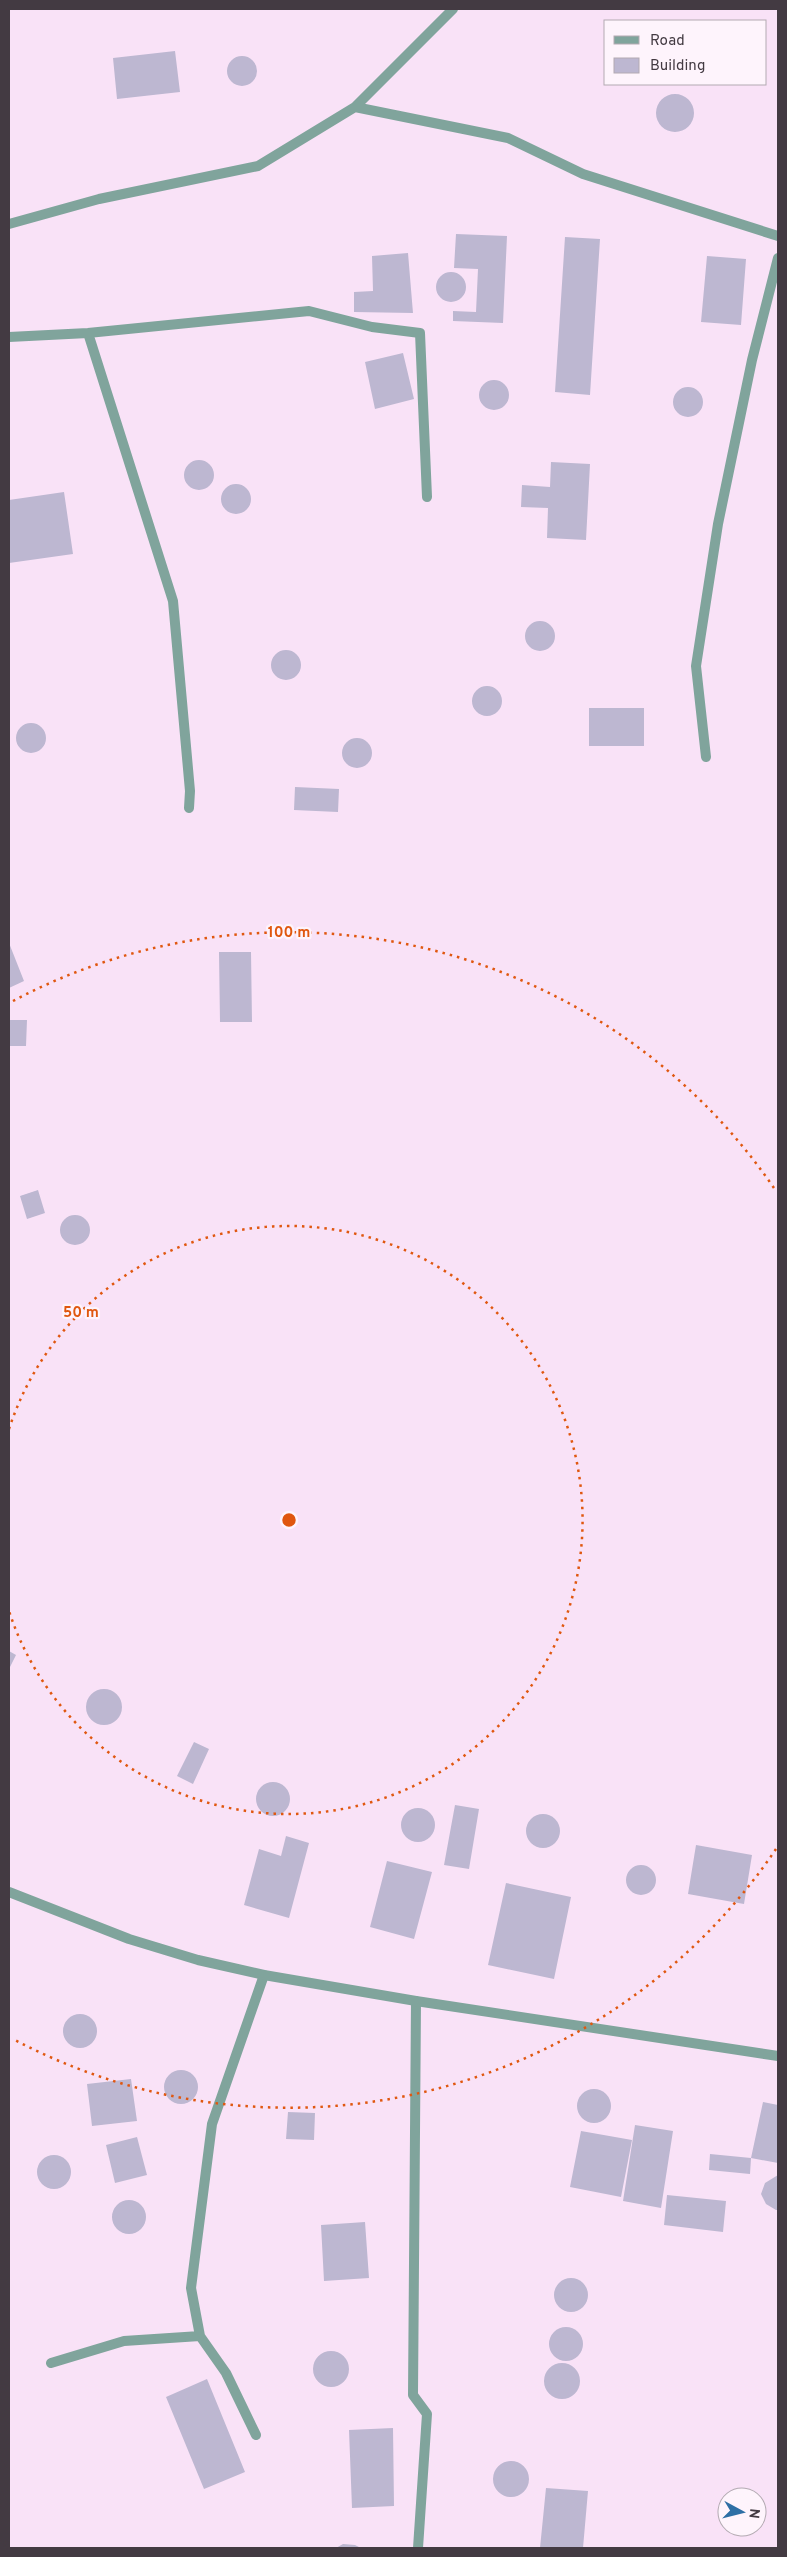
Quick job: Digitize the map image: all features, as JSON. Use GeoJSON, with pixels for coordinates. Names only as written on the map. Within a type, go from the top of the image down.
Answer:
{"type":"FeatureCollection","features":[{"type":"Feature","properties":{"kind":"street"},"geometry":{"type":"LineString","coordinates":[[9,224],[99,199],[258,166],[355,106],[453,9]]}},
{"type":"Feature","properties":{"kind":"street"},"geometry":{"type":"LineString","coordinates":[[355,106],[508,138],[583,174],[778,236]]}},
{"type":"Feature","properties":{"kind":"street"},"geometry":{"type":"LineString","coordinates":[[706,757],[696,666],[718,524],[752,360],[778,258]]}},
{"type":"Feature","properties":{"kind":"street"},"geometry":{"type":"LineString","coordinates":[[9,336],[88,333],[309,311],[372,327],[420,332],[427,497]]}},
{"type":"Feature","properties":{"kind":"street"},"geometry":{"type":"LineString","coordinates":[[88,333],[172,601],[190,791],[189,808]]}},
{"type":"Feature","properties":{"kind":"street"},"geometry":{"type":"LineString","coordinates":[[9,1892],[130,1939],[198,1960],[264,1975],[416,2001],[778,2056]]}},
{"type":"Feature","properties":{"kind":"street"},"geometry":{"type":"LineString","coordinates":[[256,2435],[226,2373],[200,2336],[192,2288],[212,2124],[264,1975]]}},
{"type":"Feature","properties":{"kind":"street"},"geometry":{"type":"LineString","coordinates":[[416,2001],[413,2396],[427,2414],[418,2548]]}},
{"type":"Feature","properties":{"kind":"street"},"geometry":{"type":"LineString","coordinates":[[51,2363],[124,2341],[200,2336]]}},
{"type":"Feature","properties":{"kind":"building"},"geometry":{"type":"Polygon","coordinates":[[[175,51],[180,92],[117,99],[113,58],[175,51]]]}},
{"type":"Feature","properties":{"kind":"building"},"geometry":{"type":"Polygon","coordinates":[[[242,56],[253,60],[257,71],[253,82],[242,86],[231,82],[227,71],[231,60],[242,56]]]}},
{"type":"Feature","properties":{"kind":"building"},"geometry":{"type":"Polygon","coordinates":[[[675,94],[688,100],[694,113],[688,126],[675,132],[662,126],[656,113],[662,100],[675,94]]]}},
{"type":"Feature","properties":{"kind":"building"},"geometry":{"type":"Polygon","coordinates":[[[456,234],[507,236],[503,323],[453,321],[453,311],[476,312],[478,269],[454,268],[456,234]]]}},
{"type":"Feature","properties":{"kind":"building"},"geometry":{"type":"Polygon","coordinates":[[[565,237],[600,239],[590,395],[555,392],[565,237]]]}},
{"type":"Feature","properties":{"kind":"building"},"geometry":{"type":"Polygon","coordinates":[[[408,253],[413,313],[354,312],[354,292],[373,291],[372,256],[408,253]]]}},
{"type":"Feature","properties":{"kind":"building"},"geometry":{"type":"Polygon","coordinates":[[[707,256],[746,259],[741,325],[701,322],[707,256]]]}},
{"type":"Feature","properties":{"kind":"building"},"geometry":{"type":"Polygon","coordinates":[[[451,272],[462,276],[466,287],[462,298],[451,302],[440,298],[436,287],[440,276],[451,272]]]}},
{"type":"Feature","properties":{"kind":"building"},"geometry":{"type":"Polygon","coordinates":[[[403,353],[414,399],[375,409],[365,362],[403,353]]]}},
{"type":"Feature","properties":{"kind":"building"},"geometry":{"type":"Polygon","coordinates":[[[494,380],[505,384],[509,395],[505,406],[494,410],[483,406],[479,395],[483,384],[494,380]]]}},
{"type":"Feature","properties":{"kind":"building"},"geometry":{"type":"Polygon","coordinates":[[[688,387],[699,391],[703,402],[699,413],[688,417],[677,413],[673,402],[677,391],[688,387]]]}},
{"type":"Feature","properties":{"kind":"building"},"geometry":{"type":"Polygon","coordinates":[[[199,460],[210,464],[214,475],[210,486],[199,490],[188,486],[184,475],[188,464],[199,460]]]}},
{"type":"Feature","properties":{"kind":"building"},"geometry":{"type":"Polygon","coordinates":[[[551,462],[590,464],[586,540],[547,538],[548,508],[521,507],[522,485],[550,487],[551,462]]]}},
{"type":"Feature","properties":{"kind":"building"},"geometry":{"type":"Polygon","coordinates":[[[236,484],[247,488],[251,499],[247,510],[236,514],[225,510],[221,499],[225,488],[236,484]]]}},
{"type":"Feature","properties":{"kind":"building"},"geometry":{"type":"Polygon","coordinates":[[[64,492],[73,554],[9,563],[9,500],[64,492]]]}},
{"type":"Feature","properties":{"kind":"building"},"geometry":{"type":"Polygon","coordinates":[[[540,621],[551,625],[555,636],[551,647],[540,651],[529,647],[525,636],[529,625],[540,621]]]}},
{"type":"Feature","properties":{"kind":"building"},"geometry":{"type":"Polygon","coordinates":[[[286,650],[297,654],[301,665],[297,676],[286,680],[275,676],[271,665],[275,654],[286,650]]]}},
{"type":"Feature","properties":{"kind":"building"},"geometry":{"type":"Polygon","coordinates":[[[487,686],[498,690],[502,701],[498,712],[487,716],[476,712],[472,701],[476,690],[487,686]]]}},
{"type":"Feature","properties":{"kind":"building"},"geometry":{"type":"Polygon","coordinates":[[[589,708],[644,708],[644,746],[589,746],[589,708]]]}},
{"type":"Feature","properties":{"kind":"building"},"geometry":{"type":"Polygon","coordinates":[[[31,723],[37,724],[45,732],[45,744],[37,752],[31,753],[25,752],[17,744],[16,738],[17,732],[25,724],[31,723]]]}},
{"type":"Feature","properties":{"kind":"building"},"geometry":{"type":"Polygon","coordinates":[[[357,738],[363,739],[371,747],[371,759],[363,767],[357,768],[351,767],[343,759],[342,753],[343,747],[351,739],[357,738]]]}},
{"type":"Feature","properties":{"kind":"building"},"geometry":{"type":"Polygon","coordinates":[[[295,787],[339,789],[338,812],[294,810],[295,787]]]}},
{"type":"Feature","properties":{"kind":"building"},"geometry":{"type":"Polygon","coordinates":[[[9,943],[24,981],[9,988],[9,943]]]}},
{"type":"Feature","properties":{"kind":"building"},"geometry":{"type":"Polygon","coordinates":[[[219,952],[251,952],[252,1022],[220,1022],[219,952]]]}},
{"type":"Feature","properties":{"kind":"building"},"geometry":{"type":"Polygon","coordinates":[[[9,1020],[27,1020],[26,1046],[9,1046],[9,1020]]]}},
{"type":"Feature","properties":{"kind":"building"},"geometry":{"type":"Polygon","coordinates":[[[38,1190],[45,1213],[27,1219],[20,1196],[38,1190]]]}},
{"type":"Feature","properties":{"kind":"building"},"geometry":{"type":"Polygon","coordinates":[[[75,1215],[81,1216],[89,1224],[89,1236],[81,1244],[75,1245],[69,1244],[61,1236],[60,1230],[61,1224],[69,1216],[75,1215]]]}},
{"type":"Feature","properties":{"kind":"building"},"geometry":{"type":"Polygon","coordinates":[[[9,1651],[16,1655],[9,1669],[9,1651]]]}},
{"type":"Feature","properties":{"kind":"building"},"geometry":{"type":"Polygon","coordinates":[[[104,1689],[116,1695],[122,1707],[116,1719],[104,1725],[92,1719],[86,1707],[92,1695],[104,1689]]]}},
{"type":"Feature","properties":{"kind":"building"},"geometry":{"type":"Polygon","coordinates":[[[194,1742],[209,1749],[193,1784],[177,1776],[194,1742]]]}},
{"type":"Feature","properties":{"kind":"building"},"geometry":{"type":"Polygon","coordinates":[[[273,1782],[280,1783],[285,1787],[289,1792],[289,1806],[285,1811],[280,1815],[273,1816],[266,1815],[261,1811],[257,1806],[256,1799],[257,1792],[261,1787],[266,1783],[273,1782]]]}},
{"type":"Feature","properties":{"kind":"building"},"geometry":{"type":"Polygon","coordinates":[[[455,1805],[479,1809],[469,1869],[444,1865],[455,1805]]]}},
{"type":"Feature","properties":{"kind":"building"},"geometry":{"type":"Polygon","coordinates":[[[418,1808],[425,1809],[430,1813],[434,1818],[434,1832],[430,1837],[425,1841],[418,1842],[411,1841],[406,1837],[402,1832],[401,1825],[402,1818],[406,1813],[411,1809],[418,1808]]]}},
{"type":"Feature","properties":{"kind":"building"},"geometry":{"type":"Polygon","coordinates":[[[543,1814],[550,1815],[555,1819],[559,1824],[559,1838],[555,1843],[550,1847],[543,1848],[536,1847],[531,1843],[527,1838],[526,1831],[527,1824],[531,1819],[536,1815],[543,1814]]]}},
{"type":"Feature","properties":{"kind":"building"},"geometry":{"type":"Polygon","coordinates":[[[286,1836],[309,1843],[289,1918],[244,1905],[259,1849],[281,1856],[286,1836]]]}},
{"type":"Feature","properties":{"kind":"building"},"geometry":{"type":"Polygon","coordinates":[[[696,1845],[752,1855],[744,1904],[688,1894],[696,1845]]]}},
{"type":"Feature","properties":{"kind":"building"},"geometry":{"type":"Polygon","coordinates":[[[387,1861],[432,1872],[414,1939],[370,1927],[387,1861]]]}},
{"type":"Feature","properties":{"kind":"building"},"geometry":{"type":"Polygon","coordinates":[[[641,1865],[652,1869],[656,1880],[652,1891],[641,1895],[630,1891],[626,1880],[630,1869],[641,1865]]]}},
{"type":"Feature","properties":{"kind":"building"},"geometry":{"type":"Polygon","coordinates":[[[506,1883],[571,1897],[554,1979],[488,1965],[506,1883]]]}},
{"type":"Feature","properties":{"kind":"building"},"geometry":{"type":"Polygon","coordinates":[[[80,2014],[87,2015],[92,2019],[96,2024],[96,2038],[92,2043],[87,2047],[80,2048],[73,2047],[68,2043],[64,2038],[63,2031],[64,2024],[68,2019],[73,2015],[80,2014]]]}},
{"type":"Feature","properties":{"kind":"building"},"geometry":{"type":"Polygon","coordinates":[[[181,2070],[188,2071],[193,2075],[197,2080],[197,2094],[193,2099],[188,2103],[181,2104],[174,2103],[169,2099],[165,2094],[164,2087],[165,2080],[169,2075],[174,2071],[181,2070]]]}},
{"type":"Feature","properties":{"kind":"building"},"geometry":{"type":"Polygon","coordinates":[[[131,2079],[137,2121],[92,2126],[87,2084],[131,2079]]]}},
{"type":"Feature","properties":{"kind":"building"},"geometry":{"type":"Polygon","coordinates":[[[594,2089],[601,2090],[606,2094],[610,2099],[610,2113],[606,2118],[601,2122],[594,2123],[587,2122],[582,2118],[578,2113],[577,2106],[578,2099],[582,2094],[587,2090],[594,2089]]]}},
{"type":"Feature","properties":{"kind":"building"},"geometry":{"type":"Polygon","coordinates":[[[763,2102],[778,2105],[778,2163],[751,2158],[763,2102]]]}},
{"type":"Feature","properties":{"kind":"building"},"geometry":{"type":"Polygon","coordinates":[[[288,2112],[315,2113],[314,2140],[286,2139],[288,2112]]]}},
{"type":"Feature","properties":{"kind":"building"},"geometry":{"type":"Polygon","coordinates":[[[635,2125],[673,2131],[661,2208],[623,2201],[635,2125]]]}},
{"type":"Feature","properties":{"kind":"building"},"geometry":{"type":"Polygon","coordinates":[[[581,2131],[632,2140],[621,2197],[570,2187],[581,2131]]]}},
{"type":"Feature","properties":{"kind":"building"},"geometry":{"type":"Polygon","coordinates":[[[137,2137],[147,2175],[115,2183],[106,2145],[137,2137]]]}},
{"type":"Feature","properties":{"kind":"building"},"geometry":{"type":"Polygon","coordinates":[[[710,2154],[751,2158],[750,2174],[709,2170],[710,2154]]]}},
{"type":"Feature","properties":{"kind":"building"},"geometry":{"type":"Polygon","coordinates":[[[54,2155],[61,2156],[66,2160],[70,2165],[70,2179],[66,2184],[61,2188],[54,2189],[47,2188],[42,2184],[38,2179],[37,2172],[38,2165],[42,2160],[47,2156],[54,2155]]]}},
{"type":"Feature","properties":{"kind":"building"},"geometry":{"type":"Polygon","coordinates":[[[778,2175],[778,2210],[776,2210],[766,2204],[761,2194],[765,2183],[778,2175]]]}},
{"type":"Feature","properties":{"kind":"building"},"geometry":{"type":"Polygon","coordinates":[[[667,2195],[726,2201],[723,2232],[664,2225],[667,2195]]]}},
{"type":"Feature","properties":{"kind":"building"},"geometry":{"type":"Polygon","coordinates":[[[129,2200],[136,2201],[141,2205],[145,2210],[145,2224],[141,2229],[136,2233],[129,2234],[122,2233],[117,2229],[113,2224],[112,2217],[113,2210],[117,2205],[122,2201],[129,2200]]]}},
{"type":"Feature","properties":{"kind":"building"},"geometry":{"type":"Polygon","coordinates":[[[365,2222],[369,2278],[324,2281],[321,2225],[365,2222]]]}},
{"type":"Feature","properties":{"kind":"building"},"geometry":{"type":"Polygon","coordinates":[[[571,2278],[578,2279],[583,2283],[587,2288],[587,2302],[583,2307],[578,2311],[571,2312],[564,2311],[559,2307],[555,2302],[554,2295],[555,2288],[559,2283],[564,2279],[571,2278]]]}},
{"type":"Feature","properties":{"kind":"building"},"geometry":{"type":"Polygon","coordinates":[[[566,2327],[573,2328],[578,2332],[582,2337],[582,2351],[578,2356],[573,2360],[566,2361],[559,2360],[554,2356],[550,2351],[549,2344],[550,2337],[554,2332],[559,2328],[566,2327]]]}},
{"type":"Feature","properties":{"kind":"building"},"geometry":{"type":"Polygon","coordinates":[[[331,2351],[343,2357],[349,2369],[343,2381],[331,2387],[319,2381],[313,2369],[319,2357],[331,2351]]]}},
{"type":"Feature","properties":{"kind":"building"},"geometry":{"type":"Polygon","coordinates":[[[562,2363],[574,2369],[580,2381],[574,2393],[562,2399],[550,2393],[544,2381],[550,2369],[562,2363]]]}},
{"type":"Feature","properties":{"kind":"building"},"geometry":{"type":"Polygon","coordinates":[[[207,2379],[245,2472],[204,2489],[166,2397],[207,2379]]]}},
{"type":"Feature","properties":{"kind":"building"},"geometry":{"type":"Polygon","coordinates":[[[393,2428],[394,2506],[352,2508],[349,2430],[393,2428]]]}},
{"type":"Feature","properties":{"kind":"building"},"geometry":{"type":"Polygon","coordinates":[[[511,2461],[523,2467],[529,2479],[523,2491],[511,2497],[499,2491],[493,2479],[499,2467],[511,2461]]]}},
{"type":"Feature","properties":{"kind":"building"},"geometry":{"type":"Polygon","coordinates":[[[546,2488],[588,2491],[583,2548],[540,2548],[546,2488]]]}},
{"type":"Feature","properties":{"kind":"building"},"geometry":{"type":"Polygon","coordinates":[[[343,2544],[355,2545],[361,2548],[336,2548],[343,2544]]]}}]}
